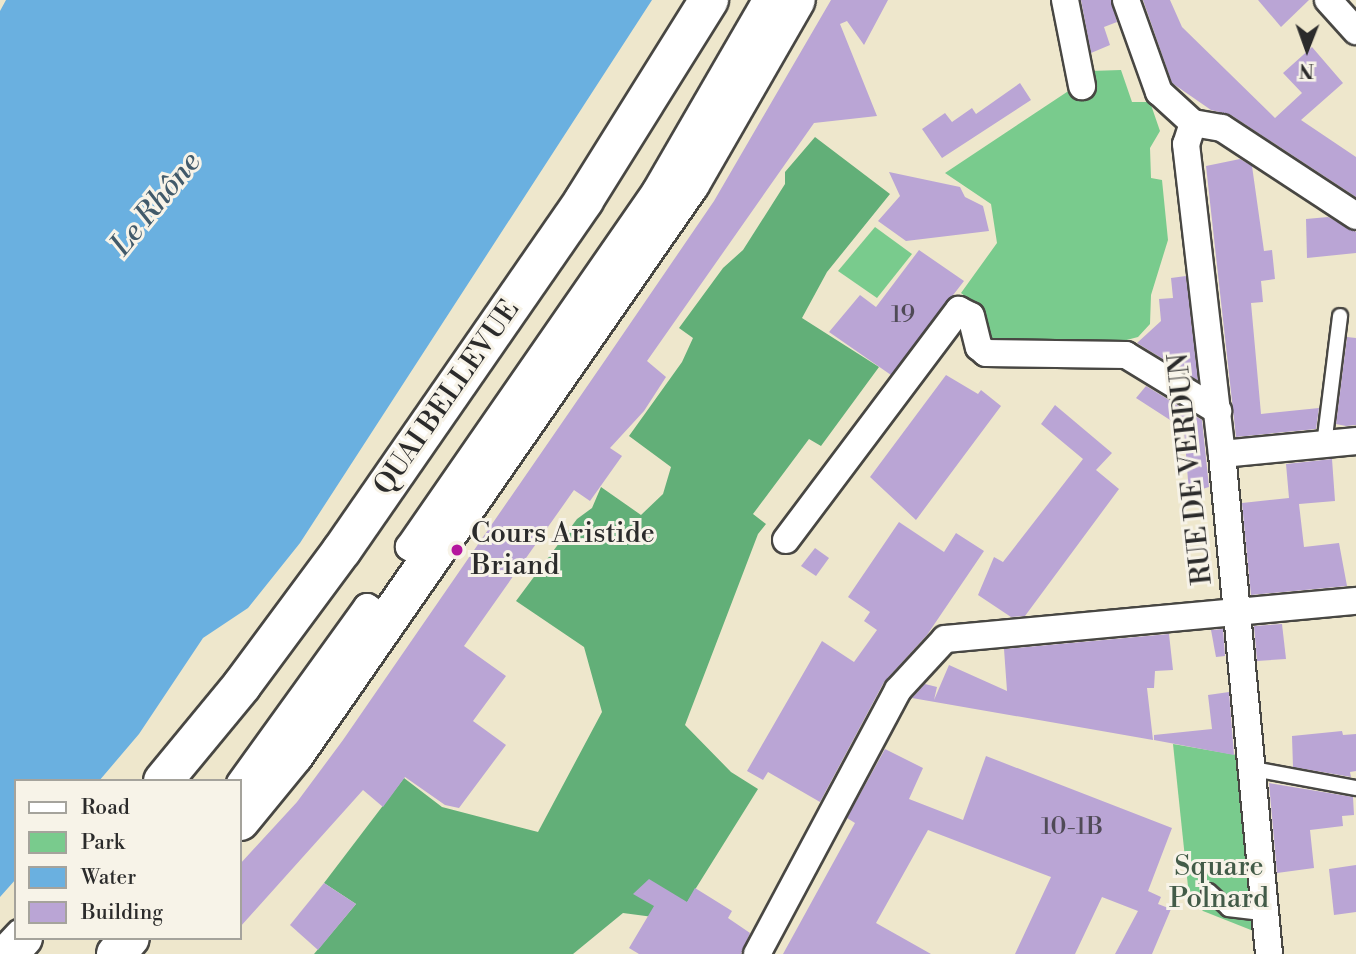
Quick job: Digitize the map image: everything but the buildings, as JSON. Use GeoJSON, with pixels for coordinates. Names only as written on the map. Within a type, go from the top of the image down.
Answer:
{"type":"FeatureCollection","features":[{"type":"Feature","properties":{"kind":"main road","name":"QUAI BELLEVUE"},"geometry":{"type":"LineString","coordinates":[[165,779],[242,685],[342,550],[592,188],[709,0]]}},
{"type":"Feature","properties":{"kind":"main road"},"geometry":{"type":"LineString","coordinates":[[242,819],[295,755],[690,184],[796,0]]}},
{"type":"Feature","properties":{"kind":"main road"},"geometry":{"type":"LineString","coordinates":[[8,954],[21,940]]}},
{"type":"Feature","properties":{"kind":"main road"},"geometry":{"type":"LineString","coordinates":[[116,954],[128,940]]}},
{"type":"Feature","properties":{"kind":"street"},"geometry":{"type":"LineString","coordinates":[[430,560],[409,547],[656,190],[766,0]]}},
{"type":"Feature","properties":{"kind":"street"},"geometry":{"type":"LineString","coordinates":[[1065,0],[1082,86]]}},
{"type":"Feature","properties":{"kind":"street"},"geometry":{"type":"LineString","coordinates":[[1126,0],[1159,92],[1193,123],[1222,128],[1356,216]]}},
{"type":"Feature","properties":{"kind":"street"},"geometry":{"type":"LineString","coordinates":[[1328,0],[1356,31]]}},
{"type":"Feature","properties":{"kind":"street","name":"RUE DE VERDUN"},"geometry":{"type":"LineString","coordinates":[[1193,123],[1186,144],[1218,411],[1269,954]]}},
{"type":"Feature","properties":{"kind":"street"},"geometry":{"type":"LineString","coordinates":[[786,540],[954,313],[965,310],[979,347],[986,354],[1126,355],[1218,411]]}},
{"type":"Feature","properties":{"kind":"street"},"geometry":{"type":"LineString","coordinates":[[1222,454],[1356,442]]}},
{"type":"Feature","properties":{"kind":"street"},"geometry":{"type":"LineString","coordinates":[[757,954],[898,690],[945,639],[1356,601]]}},
{"type":"Feature","properties":{"kind":"street"},"geometry":{"type":"LineString","coordinates":[[242,780],[367,607],[388,621]]}},
{"type":"Feature","properties":{"kind":"lane"},"geometry":{"type":"LineString","coordinates":[[1324,444],[1340,316]]}},
{"type":"Feature","properties":{"kind":"lane"},"geometry":{"type":"LineString","coordinates":[[1253,769],[1356,788]]}},
{"type":"Feature","properties":{"kind":"lane"},"geometry":{"type":"LineString","coordinates":[[1209,891],[1228,909],[1266,914]]}},
{"type":"Feature","properties":{"kind":"green space"},"geometry":{"type":"Polygon","coordinates":[[[1121,70],[1132,102],[1150,102],[1160,131],[1150,148],[1151,178],[1162,180],[1168,240],[1151,295],[1150,324],[1138,337],[1100,347],[984,342],[982,310],[961,293],[997,243],[991,204],[945,173],[1079,84],[1090,71],[1121,70]]]}},
{"type":"Feature","properties":{"kind":"green space"},"geometry":{"type":"Polygon","coordinates":[[[815,137],[890,194],[827,272],[802,318],[879,367],[821,446],[809,439],[753,514],[766,524],[758,534],[685,725],[731,772],[758,789],[676,920],[623,913],[573,954],[314,954],[356,904],[324,883],[404,778],[442,807],[538,832],[602,712],[584,647],[516,601],[577,519],[592,508],[601,487],[641,515],[663,494],[671,467],[629,436],[682,362],[693,338],[679,328],[723,268],[743,250],[785,184],[785,172],[815,137]]]}},
{"type":"Feature","properties":{"kind":"green space"},"geometry":{"type":"Polygon","coordinates":[[[875,227],[912,254],[877,298],[838,271],[875,227]]]}},
{"type":"Feature","properties":{"kind":"green space","name":"Square Polnard"},"geometry":{"type":"Polygon","coordinates":[[[1173,744],[1237,755],[1256,932],[1203,911],[1189,896],[1173,744]]]}},
{"type":"Feature","properties":{"kind":"water","name":"Le Rhône"},"geometry":{"type":"Polygon","coordinates":[[[6,0],[652,0],[300,543],[248,608],[203,638],[139,734],[101,779],[14,779],[14,881],[0,897],[0,11],[6,0]]]}},
{"type":"Feature","properties":{"kind":"place","name":"Cours Aristide Briand"},"geometry":{"type":"Point","coordinates":[457,550]}}]}
